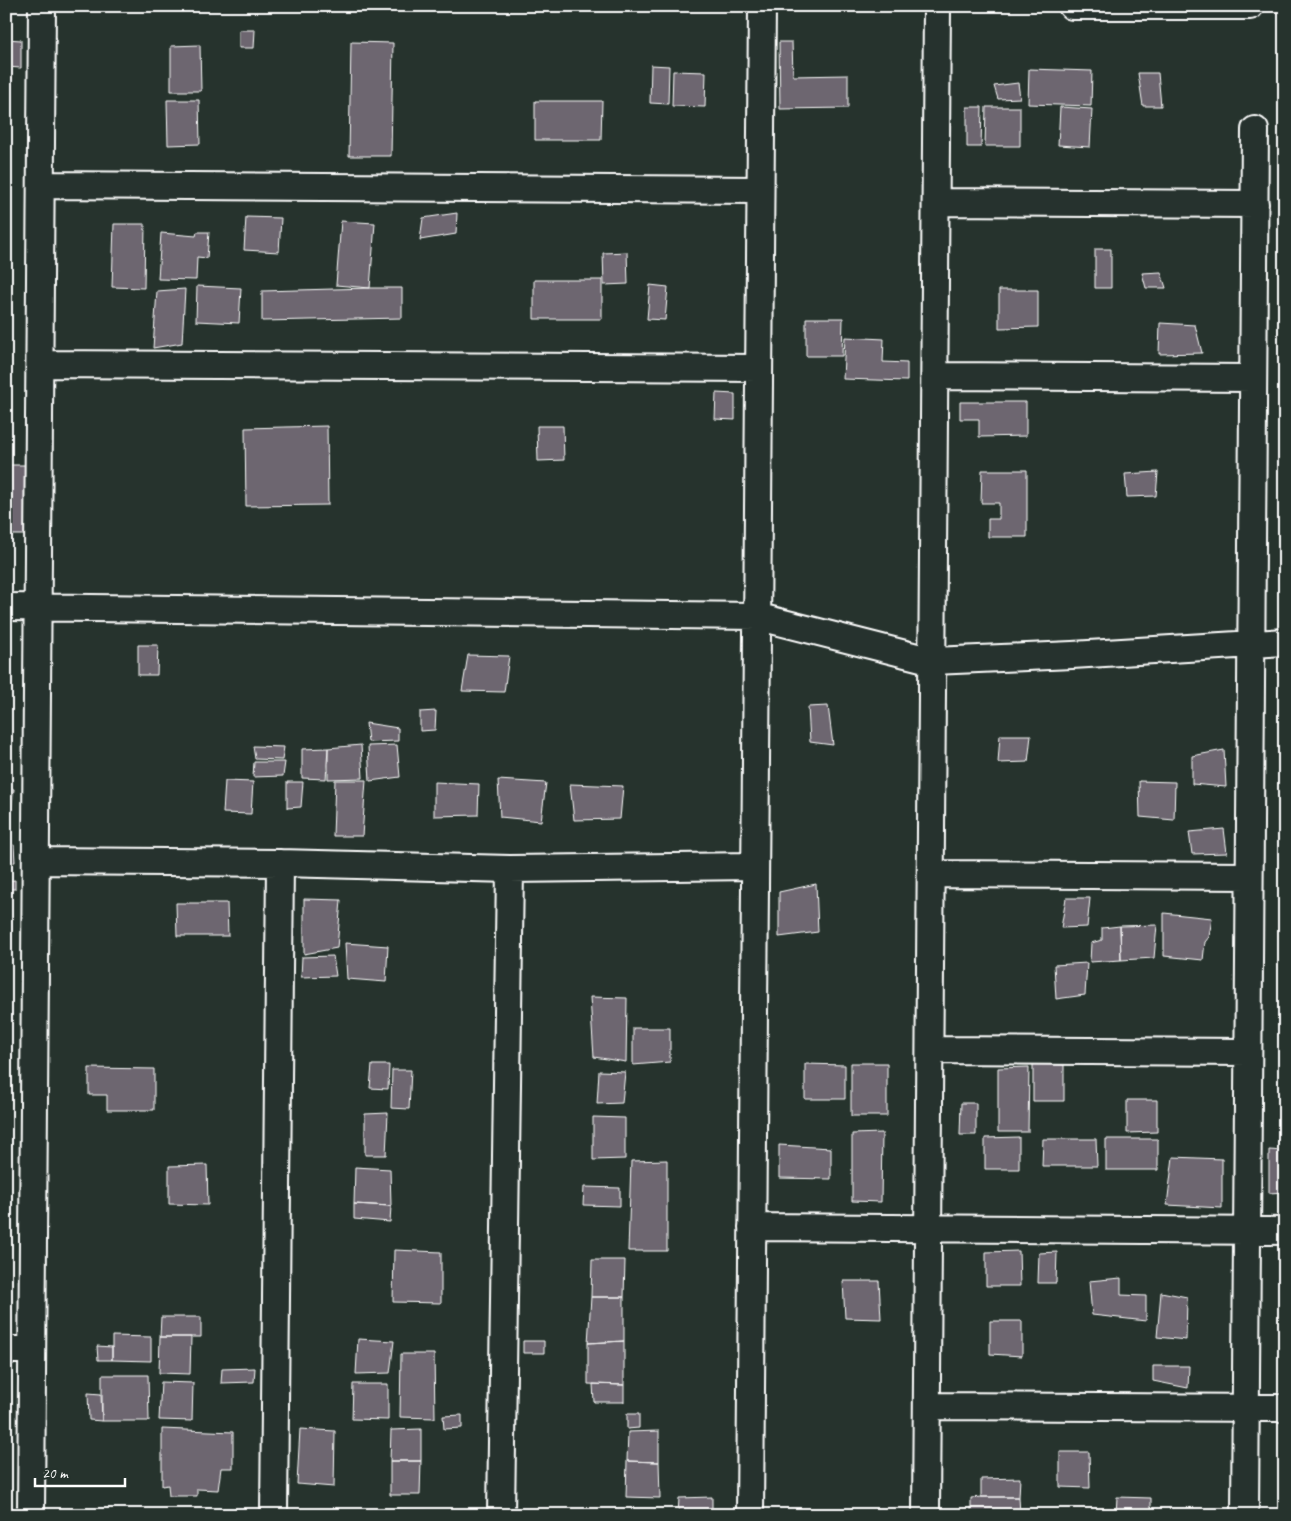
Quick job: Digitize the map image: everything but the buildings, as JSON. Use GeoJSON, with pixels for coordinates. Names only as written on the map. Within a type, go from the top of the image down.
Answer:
{"type":"FeatureCollection","features":[{"type":"Feature","properties":{"kind":"street"},"geometry":{"type":"LineString","coordinates":[[31,1515],[42,6]]}},
{"type":"Feature","properties":{"kind":"street"},"geometry":{"type":"LineString","coordinates":[[750,1515],[762,6]]}},
{"type":"Feature","properties":{"kind":"street"},"geometry":{"type":"LineString","coordinates":[[926,1515],[937,6]]}},
{"type":"Feature","properties":{"kind":"street"},"geometry":{"type":"LineString","coordinates":[[1072,6],[1250,6]]}},
{"type":"Feature","properties":{"kind":"street"},"geometry":{"type":"LineString","coordinates":[[1245,1515],[1255,130]]}},
{"type":"Feature","properties":{"kind":"street"},"geometry":{"type":"LineString","coordinates":[[41,185],[760,190]]}},
{"type":"Feature","properties":{"kind":"street"},"geometry":{"type":"LineString","coordinates":[[936,202],[1254,204]]}},
{"type":"Feature","properties":{"kind":"street"},"geometry":{"type":"LineString","coordinates":[[40,364],[759,368]]}},
{"type":"Feature","properties":{"kind":"street"},"geometry":{"type":"LineString","coordinates":[[935,376],[1253,378]]}},
{"type":"Feature","properties":{"kind":"street"},"geometry":{"type":"LineString","coordinates":[[6,607],[756,616],[932,661],[1072,656],[1285,642]]}},
{"type":"Feature","properties":{"kind":"street"},"geometry":{"type":"LineString","coordinates":[[36,861],[280,863],[510,869],[755,866]]}},
{"type":"Feature","properties":{"kind":"street"},"geometry":{"type":"LineString","coordinates":[[274,1515],[280,863]]}},
{"type":"Feature","properties":{"kind":"street"},"geometry":{"type":"LineString","coordinates":[[501,1515],[510,869]]}},
{"type":"Feature","properties":{"kind":"street"},"geometry":{"type":"LineString","coordinates":[[931,874],[1249,876]]}},
{"type":"Feature","properties":{"kind":"street"},"geometry":{"type":"LineString","coordinates":[[930,1050],[1248,1052]]}},
{"type":"Feature","properties":{"kind":"street"},"geometry":{"type":"LineString","coordinates":[[752,1227],[1285,1230]]}},
{"type":"Feature","properties":{"kind":"street"},"geometry":{"type":"LineString","coordinates":[[6,1350],[32,1350]]}},
{"type":"Feature","properties":{"kind":"street"},"geometry":{"type":"LineString","coordinates":[[927,1406],[1285,1408]]}}]}
